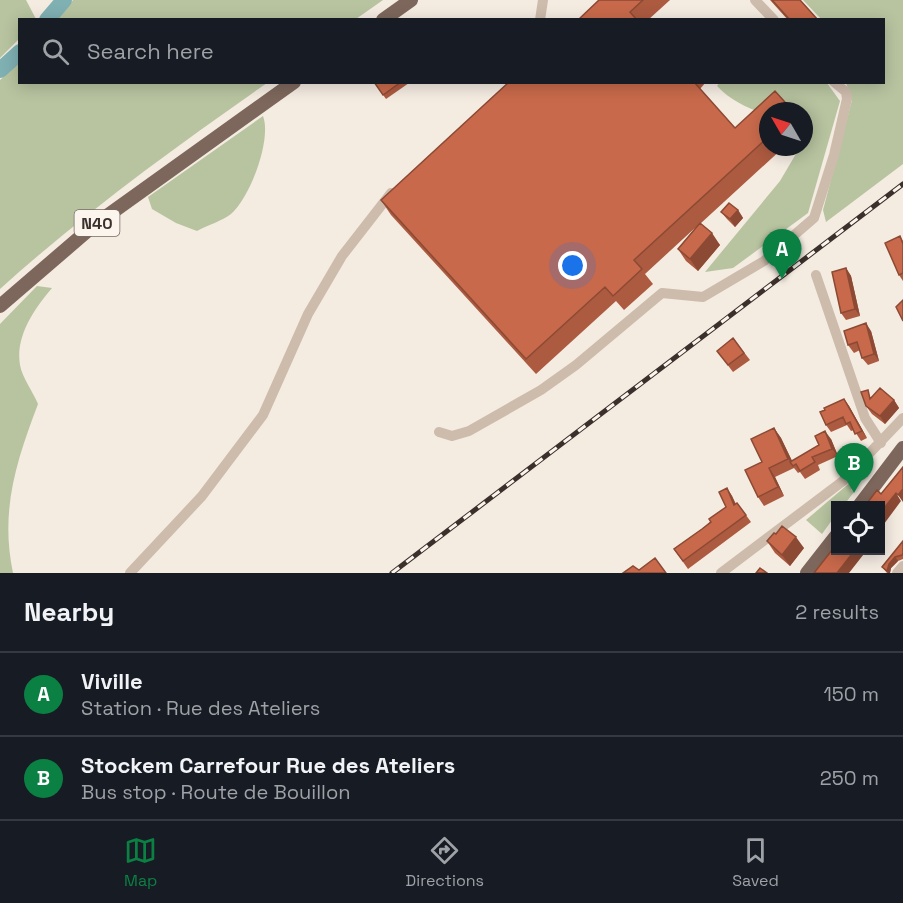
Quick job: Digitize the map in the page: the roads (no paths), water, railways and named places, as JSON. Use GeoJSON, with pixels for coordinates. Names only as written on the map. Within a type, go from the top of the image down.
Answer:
{"type":"FeatureCollection","features":[{"type":"Feature","properties":{"kind":"main road"},"geometry":{"type":"LineString","coordinates":[[386,18],[411,0]]}},
{"type":"Feature","properties":{"kind":"main road","name":"N40"},"geometry":{"type":"LineString","coordinates":[[0,306],[49,261],[102,219],[291,84]]}},
{"type":"Feature","properties":{"kind":"main road"},"geometry":{"type":"LineString","coordinates":[[863,501],[902,449]]}},
{"type":"Feature","properties":{"kind":"main road"},"geometry":{"type":"LineString","coordinates":[[807,573],[831,542]]}},
{"type":"Feature","properties":{"kind":"street"},"geometry":{"type":"LineString","coordinates":[[540,18],[543,0]]}},
{"type":"Feature","properties":{"kind":"street"},"geometry":{"type":"LineString","coordinates":[[755,0],[772,18]]}},
{"type":"Feature","properties":{"kind":"street"},"geometry":{"type":"LineString","coordinates":[[439,432],[452,436],[469,431],[541,390],[576,365],[662,293],[703,297],[764,261],[814,218],[832,163],[847,99],[846,92],[836,84]]}},
{"type":"Feature","properties":{"kind":"street"},"geometry":{"type":"LineString","coordinates":[[130,573],[202,496],[263,415],[308,314],[342,256],[384,199],[401,183]]}},
{"type":"Feature","properties":{"kind":"street"},"geometry":{"type":"LineString","coordinates":[[816,275],[877,447],[891,464]]}},
{"type":"Feature","properties":{"kind":"street"},"geometry":{"type":"LineString","coordinates":[[721,573],[843,481],[903,418]]}},
{"type":"Feature","properties":{"kind":"street"},"geometry":{"type":"LineString","coordinates":[[877,447],[902,449]]}},
{"type":"Feature","properties":{"kind":"street"},"geometry":{"type":"LineString","coordinates":[[897,573],[903,566]]}},
{"type":"Feature","properties":{"kind":"waterway"},"geometry":{"type":"LineString","coordinates":[[49,18],[64,0]]}},
{"type":"Feature","properties":{"kind":"waterway"},"geometry":{"type":"LineString","coordinates":[[0,70],[18,54]]}},
{"type":"Feature","properties":{"kind":"railway"},"geometry":{"type":"LineString","coordinates":[[392,573],[903,184]]}},
{"type":"Feature","properties":{"kind":"place","name":"Viville"},"geometry":{"type":"Point","coordinates":[782,279]}},
{"type":"Feature","properties":{"kind":"place","name":"Stockem Carrefour Rue des Ateliers"},"geometry":{"type":"Point","coordinates":[854,493]}}]}
